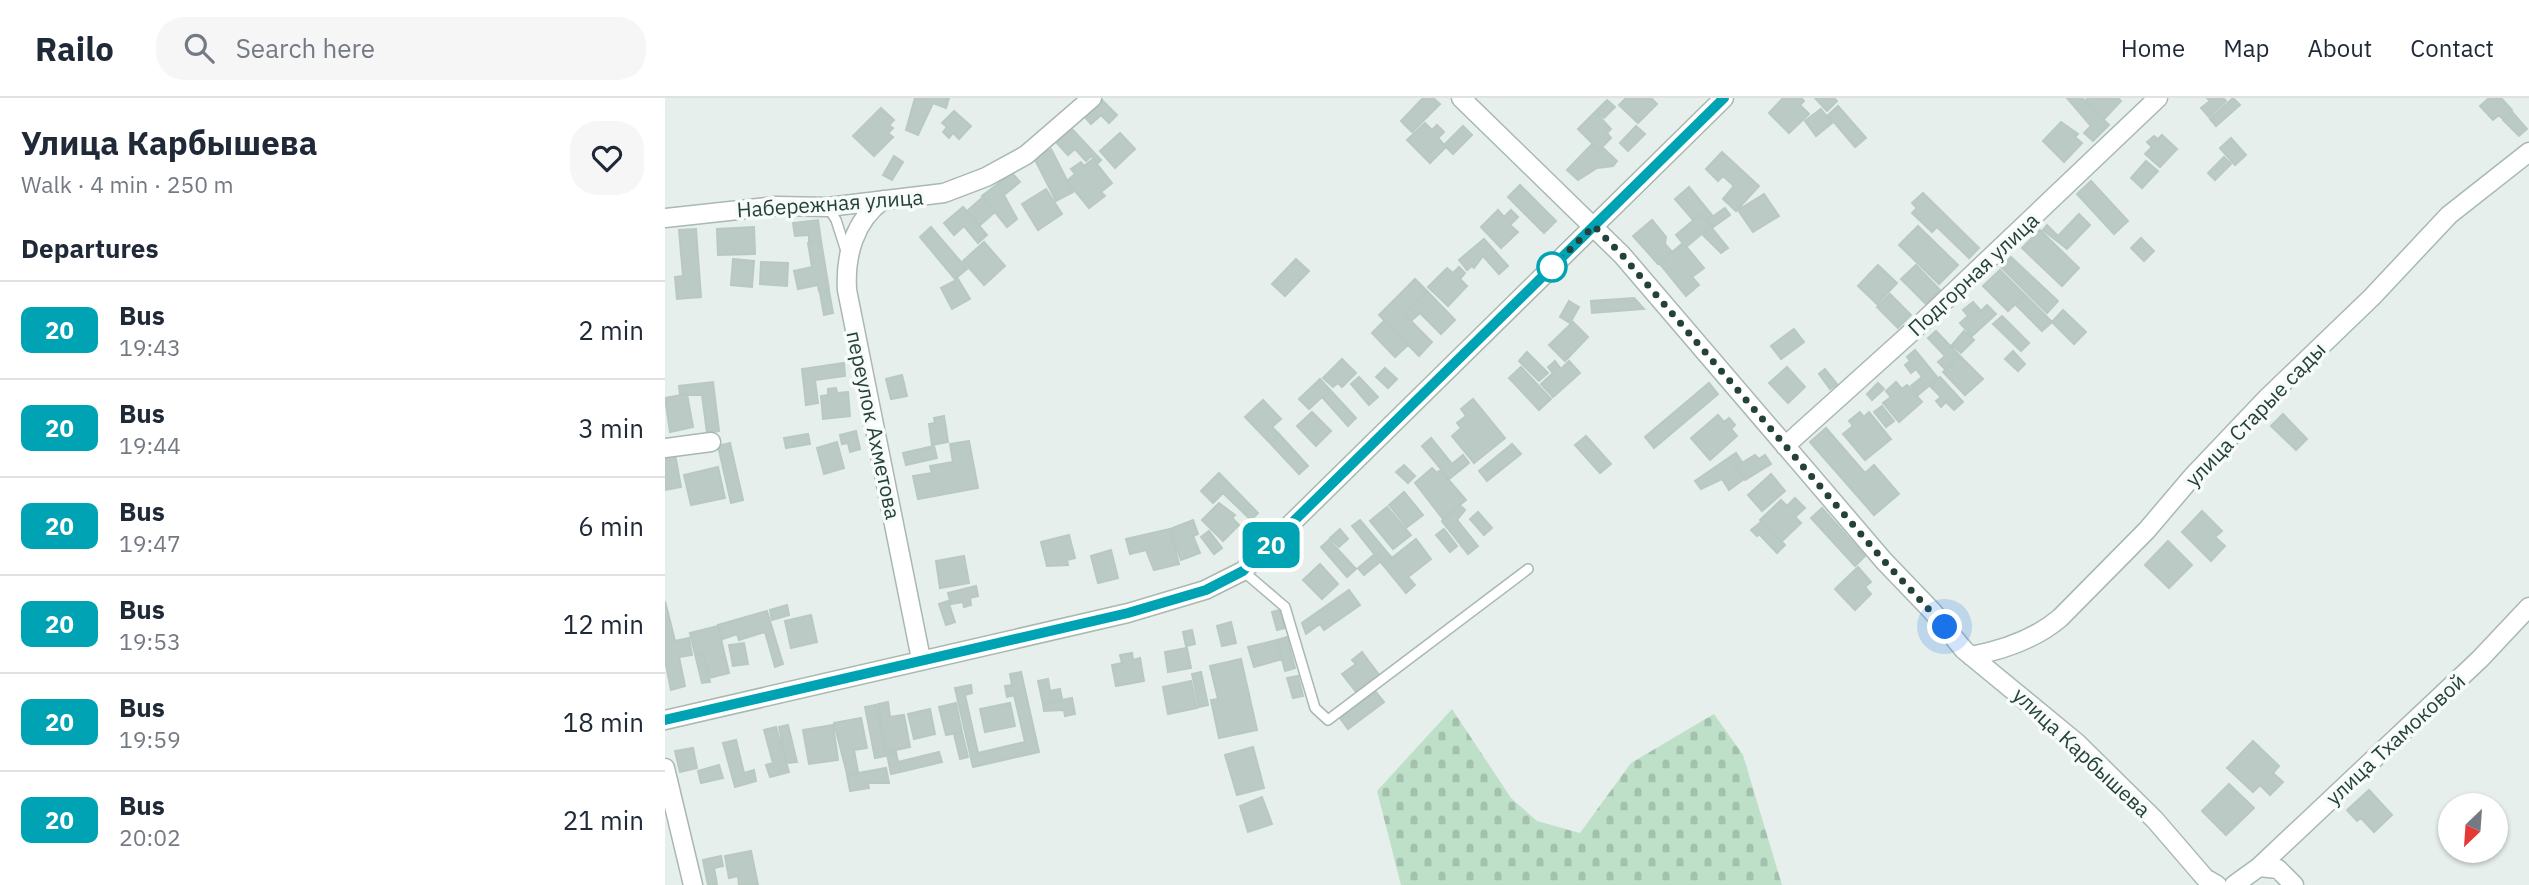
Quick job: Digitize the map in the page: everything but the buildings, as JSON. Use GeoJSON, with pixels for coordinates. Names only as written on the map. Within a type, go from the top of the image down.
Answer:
{"type":"FeatureCollection","features":[{"type":"Feature","properties":{"kind":"street","name":"Набережная улица"},"geometry":{"type":"LineString","coordinates":[[665,218],[776,206],[828,207],[944,193],[986,177],[1026,155],[1092,98]]}},
{"type":"Feature","properties":{"kind":"street","name":"улица Карбышева"},"geometry":{"type":"LineString","coordinates":[[1461,98],[1629,263],[1884,561],[1971,656],[2077,743],[2161,828],[2205,878],[2217,885]]}},
{"type":"Feature","properties":{"kind":"street"},"geometry":{"type":"LineString","coordinates":[[665,720],[1179,599],[1206,590],[1243,571],[1724,98]]}},
{"type":"Feature","properties":{"kind":"street","name":"Подгорная улица"},"geometry":{"type":"LineString","coordinates":[[1785,446],[1915,328],[2158,98]]}},
{"type":"Feature","properties":{"kind":"street","name":"улица Старые сады"},"geometry":{"type":"LineString","coordinates":[[1971,656],[2026,640],[2060,618],[2147,530],[2192,477],[2267,398],[2381,288],[2457,208],[2529,152]]}},
{"type":"Feature","properties":{"kind":"street","name":"переулок Ахметова"},"geometry":{"type":"LineString","coordinates":[[883,200],[864,218],[847,256],[847,290],[863,382],[921,659]]}},
{"type":"Feature","properties":{"kind":"street"},"geometry":{"type":"LineString","coordinates":[[665,448],[711,442]]}},
{"type":"Feature","properties":{"kind":"street","name":"улица Тхамоковой"},"geometry":{"type":"LineString","coordinates":[[2259,867],[2480,659],[2529,607]]}},
{"type":"Feature","properties":{"kind":"street"},"geometry":{"type":"LineString","coordinates":[[665,768],[693,885]]}},
{"type":"Feature","properties":{"kind":"street"},"geometry":{"type":"LineString","coordinates":[[2234,885],[2259,867],[2278,869],[2294,885]]}},
{"type":"Feature","properties":{"kind":"lane"},"geometry":{"type":"LineString","coordinates":[[828,207],[836,220],[847,256]]}},
{"type":"Feature","properties":{"kind":"lane"},"geometry":{"type":"LineString","coordinates":[[1243,571],[1285,607],[1315,708],[1328,720],[1528,569]]}},
{"type":"Feature","properties":{"kind":"green space"},"geometry":{"type":"Polygon","coordinates":[[[1452,709],[1511,798],[1537,821],[1580,833],[1631,763],[1714,714],[1743,755],[1782,885],[1401,885],[1377,791],[1452,709]]]}},
{"type":"Feature","properties":{"kind":"bus line","name":"20"},"geometry":{"type":"LineString","coordinates":[[665,720],[1128,613],[1179,599],[1226,581],[1260,556],[1724,98]]}},
{"type":"Feature","properties":{"kind":"route"},"geometry":{"type":"LineString","coordinates":[[1552,267],[1594,226],[1836,501],[1861,535],[1945,627]]}}]}
